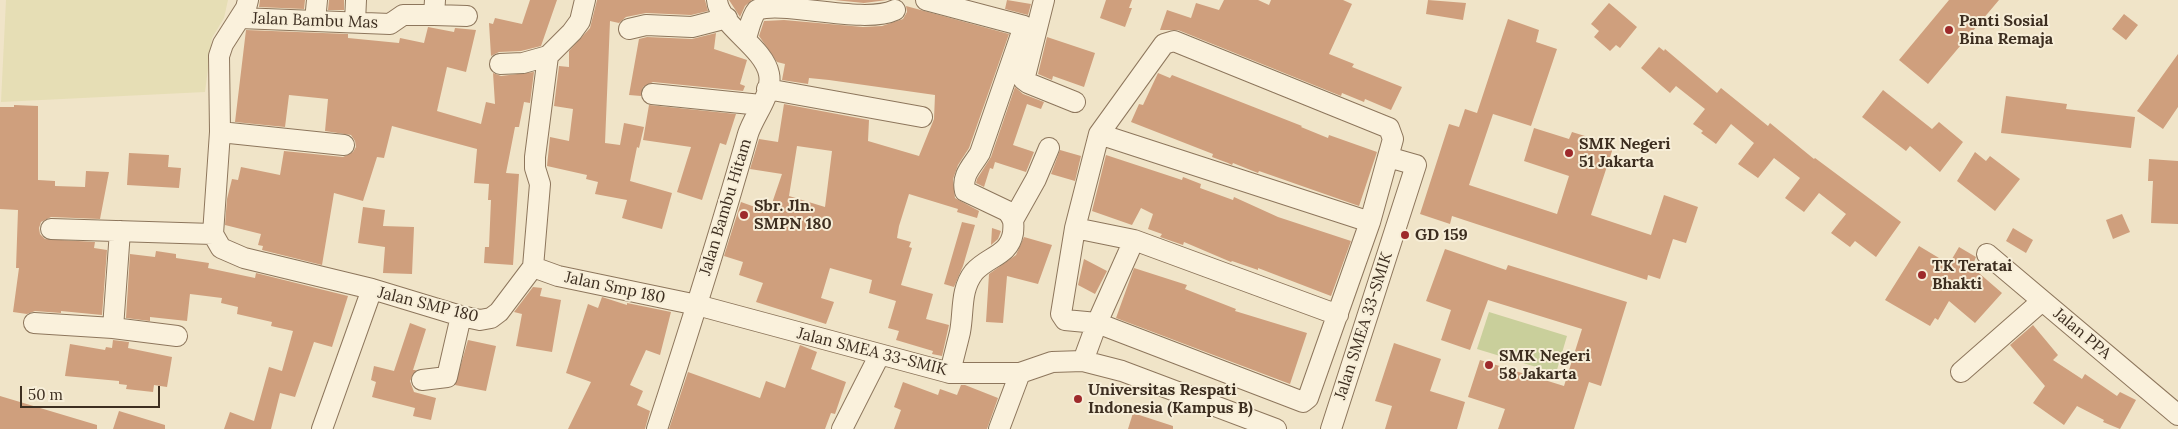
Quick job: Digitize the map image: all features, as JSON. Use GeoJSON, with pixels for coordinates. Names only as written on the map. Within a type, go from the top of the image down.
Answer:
{"type":"FeatureCollection","features":[{"type":"Feature","properties":{"kind":"street"},"geometry":{"type":"LineString","coordinates":[[248,0],[246,8],[225,39],[219,56],[220,132],[212,234],[221,248],[244,258],[372,289]]}},
{"type":"Feature","properties":{"kind":"street"},"geometry":{"type":"LineString","coordinates":[[315,21],[317,0]]}},
{"type":"Feature","properties":{"kind":"street"},"geometry":{"type":"LineString","coordinates":[[355,22],[356,0]]}},
{"type":"Feature","properties":{"kind":"street"},"geometry":{"type":"LineString","coordinates":[[500,64],[523,62],[548,56],[576,27],[585,0]]}},
{"type":"Feature","properties":{"kind":"street","name":"Jalan Bambu Hitam"},"geometry":{"type":"LineString","coordinates":[[658,429],[723,224],[749,131],[764,97],[769,75],[766,65],[746,38],[727,18],[718,6],[717,0]]}},
{"type":"Feature","properties":{"kind":"street"},"geometry":{"type":"LineString","coordinates":[[746,38],[754,16],[762,5],[775,0],[803,0],[881,13],[902,4]]}},
{"type":"Feature","properties":{"kind":"street"},"geometry":{"type":"LineString","coordinates":[[926,0],[955,3],[1022,24],[1024,30],[1016,78]]}},
{"type":"Feature","properties":{"kind":"street"},"geometry":{"type":"LineString","coordinates":[[1014,220],[1007,212],[965,191],[964,187],[969,168],[980,152],[1016,78],[1044,0]]}},
{"type":"Feature","properties":{"kind":"street"},"geometry":{"type":"LineString","coordinates":[[434,8],[467,16]]}},
{"type":"Feature","properties":{"kind":"street","name":"Jalan Bambu Mas"},"geometry":{"type":"LineString","coordinates":[[240,18],[390,24],[403,15],[434,8]]}},
{"type":"Feature","properties":{"kind":"street"},"geometry":{"type":"LineString","coordinates":[[628,29],[646,25],[692,27],[727,18]]}},
{"type":"Feature","properties":{"kind":"street"},"geometry":{"type":"LineString","coordinates":[[1170,41],[1389,128],[1393,139],[1370,222],[1308,398],[1303,402],[1097,323],[1065,320],[1061,314],[1075,228],[1099,134],[1164,44],[1170,41]]}},
{"type":"Feature","properties":{"kind":"street"},"geometry":{"type":"LineString","coordinates":[[533,267],[540,184],[535,168],[535,157],[548,56]]}},
{"type":"Feature","properties":{"kind":"street"},"geometry":{"type":"LineString","coordinates":[[1016,78],[1075,102]]}},
{"type":"Feature","properties":{"kind":"street"},"geometry":{"type":"LineString","coordinates":[[652,94],[764,97],[922,117]]}},
{"type":"Feature","properties":{"kind":"street"},"geometry":{"type":"LineString","coordinates":[[220,132],[344,145]]}},
{"type":"Feature","properties":{"kind":"street"},"geometry":{"type":"LineString","coordinates":[[1099,134],[1370,222]]}},
{"type":"Feature","properties":{"kind":"street"},"geometry":{"type":"LineString","coordinates":[[950,373],[960,330],[964,292],[974,272],[1007,249],[1012,240],[1014,220],[1036,179],[1049,148]]}},
{"type":"Feature","properties":{"kind":"street","name":"Jalan SMEA 33-SMIK"},"geometry":{"type":"LineString","coordinates":[[1331,429],[1416,165],[1388,157]]}},
{"type":"Feature","properties":{"kind":"street"},"geometry":{"type":"LineString","coordinates":[[1075,228],[1134,240],[1338,315]]}},
{"type":"Feature","properties":{"kind":"street"},"geometry":{"type":"LineString","coordinates":[[51,230],[212,234]]}},
{"type":"Feature","properties":{"kind":"street"},"geometry":{"type":"LineString","coordinates":[[113,328],[120,231]]}},
{"type":"Feature","properties":{"kind":"street"},"geometry":{"type":"LineString","coordinates":[[1083,361],[1097,323],[1134,240]]}},
{"type":"Feature","properties":{"kind":"street","name":"Jalan PPA"},"geometry":{"type":"LineString","coordinates":[[1987,254],[2178,415]]}},
{"type":"Feature","properties":{"kind":"street","name":"Jalan Smp 180"},"geometry":{"type":"LineString","coordinates":[[533,267],[558,276],[697,305]]}},
{"type":"Feature","properties":{"kind":"street","name":"Jalan SMP 180"},"geometry":{"type":"LineString","coordinates":[[322,429],[372,289],[480,320],[491,318],[498,312],[533,267]]}},
{"type":"Feature","properties":{"kind":"street"},"geometry":{"type":"LineString","coordinates":[[1961,372],[2042,301]]}},
{"type":"Feature","properties":{"kind":"street","name":"Jalan SMEA 33-SMIK"},"geometry":{"type":"LineString","coordinates":[[697,305],[879,356],[950,373],[1020,373],[1052,362],[1083,361],[1122,371],[1276,429]]}},
{"type":"Feature","properties":{"kind":"street"},"geometry":{"type":"LineString","coordinates":[[422,380],[447,377],[461,316]]}},
{"type":"Feature","properties":{"kind":"street"},"geometry":{"type":"LineString","coordinates":[[34,323],[113,328],[177,336]]}},
{"type":"Feature","properties":{"kind":"street"},"geometry":{"type":"LineString","coordinates":[[842,429],[879,356]]}},
{"type":"Feature","properties":{"kind":"street"},"geometry":{"type":"LineString","coordinates":[[999,429],[1020,373]]}},
{"type":"Feature","properties":{"kind":"shaded area"},"geometry":{"type":"Polygon","coordinates":[[[6,0],[228,0],[224,18],[212,38],[205,92],[1,102],[6,0]]]}},
{"type":"Feature","properties":{"kind":"green space"},"geometry":{"type":"Polygon","coordinates":[[[1489,312],[1567,336],[1556,373],[1477,349],[1489,312]]]}},
{"type":"Feature","properties":{"kind":"building"},"geometry":{"type":"Polygon","coordinates":[[[260,0],[305,0],[304,9],[259,7],[260,0]]]}},
{"type":"Feature","properties":{"kind":"building"},"geometry":{"type":"Polygon","coordinates":[[[329,0],[344,0],[344,10],[328,10],[329,0]]]}},
{"type":"Feature","properties":{"kind":"building"},"geometry":{"type":"Polygon","coordinates":[[[530,0],[557,0],[541,46],[521,51],[499,52],[491,56],[489,23],[493,24],[495,18],[522,24],[530,0]]]}},
{"type":"Feature","properties":{"kind":"building"},"geometry":{"type":"Polygon","coordinates":[[[597,0],[705,0],[708,11],[691,15],[646,13],[626,17],[619,23],[610,21],[605,143],[620,145],[624,123],[644,127],[639,148],[637,147],[630,181],[672,193],[662,229],[622,218],[627,200],[595,194],[598,182],[586,179],[587,175],[547,166],[550,137],[569,141],[573,109],[554,106],[559,66],[569,67],[569,51],[590,28],[597,0]]]}},
{"type":"Feature","properties":{"kind":"building"},"geometry":{"type":"Polygon","coordinates":[[[729,0],[752,0],[745,6],[740,17],[729,0]]]}},
{"type":"Feature","properties":{"kind":"building"},"geometry":{"type":"Polygon","coordinates":[[[834,0],[887,0],[864,3],[834,0]]]}},
{"type":"Feature","properties":{"kind":"building"},"geometry":{"type":"Polygon","coordinates":[[[1007,0],[1031,4],[1028,15],[1005,9],[1007,0]]]}},
{"type":"Feature","properties":{"kind":"building"},"geometry":{"type":"Polygon","coordinates":[[[1106,0],[1132,0],[1129,8],[1132,8],[1125,27],[1100,18],[1106,0]]]}},
{"type":"Feature","properties":{"kind":"building"},"geometry":{"type":"Polygon","coordinates":[[[1224,0],[1258,0],[1269,5],[1271,0],[1343,0],[1352,4],[1329,54],[1354,64],[1352,67],[1402,87],[1391,110],[1365,99],[1364,102],[1342,93],[1341,96],[1178,30],[1160,30],[1167,10],[1191,18],[1196,3],[1219,10],[1224,0]]]}},
{"type":"Feature","properties":{"kind":"building"},"geometry":{"type":"Polygon","coordinates":[[[1428,0],[1466,3],[1463,20],[1426,14],[1428,0]]]}},
{"type":"Feature","properties":{"kind":"building","name":"Panti Sosial Bina Remaja"},"geometry":{"type":"Polygon","coordinates":[[[1949,0],[1999,0],[1928,84],[1899,60],[1949,0]]]}},
{"type":"Feature","properties":{"kind":"building"},"geometry":{"type":"Polygon","coordinates":[[[1609,3],[1637,27],[1620,48],[1616,45],[1610,51],[1594,37],[1599,31],[1591,24],[1609,3]]]}},
{"type":"Feature","properties":{"kind":"building"},"geometry":{"type":"Polygon","coordinates":[[[906,6],[1009,34],[969,148],[958,165],[953,179],[955,198],[979,211],[977,218],[957,212],[958,209],[909,194],[899,226],[897,238],[911,242],[909,247],[912,248],[901,285],[933,294],[926,319],[949,325],[942,356],[932,354],[933,351],[896,340],[899,331],[888,328],[896,301],[869,293],[872,280],[830,268],[821,298],[834,302],[826,324],[756,302],[763,283],[739,275],[743,262],[724,256],[741,202],[769,212],[782,174],[750,169],[759,139],[778,142],[784,104],[869,120],[868,141],[919,156],[934,119],[935,95],[809,78],[808,84],[782,80],[785,64],[777,62],[759,36],[764,21],[784,20],[863,27],[882,26],[903,19],[907,12],[906,6]],[[797,146],[789,196],[825,207],[832,151],[797,146]]]}},
{"type":"Feature","properties":{"kind":"building"},"geometry":{"type":"Polygon","coordinates":[[[2124,14],[2138,25],[2126,40],[2112,29],[2124,14]]]}},
{"type":"Feature","properties":{"kind":"building","name":"SMK Negeri 51 Jakarta"},"geometry":{"type":"Polygon","coordinates":[[[1508,19],[1539,30],[1536,42],[1557,49],[1531,126],[1493,114],[1469,185],[1557,214],[1569,176],[1524,161],[1534,128],[1569,139],[1572,132],[1614,145],[1591,215],[1651,235],[1664,195],[1698,207],[1686,243],[1673,239],[1660,279],[1648,275],[1647,280],[1452,216],[1450,224],[1420,214],[1449,124],[1459,127],[1465,109],[1477,113],[1508,19]]]}},
{"type":"Feature","properties":{"kind":"building"},"geometry":{"type":"Polygon","coordinates":[[[428,27],[454,32],[455,28],[476,30],[466,72],[447,67],[437,111],[481,124],[486,102],[495,104],[493,73],[501,76],[534,72],[530,103],[524,102],[519,127],[515,127],[506,173],[519,174],[513,265],[484,263],[485,247],[489,247],[491,200],[488,200],[489,184],[474,183],[477,149],[392,126],[384,158],[377,157],[363,201],[334,193],[322,265],[262,250],[263,246],[258,245],[261,234],[225,225],[227,199],[232,179],[238,180],[241,167],[280,175],[284,151],[343,157],[353,152],[356,147],[351,135],[325,131],[328,99],[289,95],[285,127],[235,122],[246,30],[348,34],[348,38],[399,43],[400,38],[424,43],[428,27]]]}},
{"type":"Feature","properties":{"kind":"building"},"geometry":{"type":"Polygon","coordinates":[[[716,33],[714,49],[747,60],[740,84],[745,86],[743,91],[653,82],[643,87],[641,96],[629,95],[639,39],[647,37],[692,39],[716,33]]]}},
{"type":"Feature","properties":{"kind":"building"},"geometry":{"type":"Polygon","coordinates":[[[1047,37],[1095,53],[1084,87],[1053,76],[1052,80],[1038,74],[1047,37]]]}},
{"type":"Feature","properties":{"kind":"building"},"geometry":{"type":"Polygon","coordinates":[[[1659,47],[1664,51],[1665,49],[1717,93],[1721,88],[1768,126],[1770,123],[1814,159],[1901,222],[1876,257],[1855,241],[1850,247],[1831,233],[1846,214],[1819,193],[1804,212],[1785,198],[1800,178],[1774,158],[1758,178],[1738,164],[1754,143],[1731,124],[1716,144],[1701,133],[1703,131],[1693,124],[1705,109],[1676,86],[1670,93],[1641,68],[1659,47]]]}},
{"type":"Feature","properties":{"kind":"building"},"geometry":{"type":"Polygon","coordinates":[[[2178,54],[2178,107],[2163,129],[2137,111],[2178,54]]]}},
{"type":"Feature","properties":{"kind":"building"},"geometry":{"type":"Polygon","coordinates":[[[1158,73],[1170,78],[1172,75],[1328,138],[1329,135],[1377,152],[1359,206],[1259,171],[1258,173],[1233,163],[1232,165],[1212,157],[1213,154],[1131,122],[1139,104],[1143,105],[1158,73]]]}},
{"type":"Feature","properties":{"kind":"building"},"geometry":{"type":"Polygon","coordinates":[[[1015,87],[1023,94],[1044,102],[1041,109],[1027,104],[1013,145],[1034,152],[1026,172],[995,162],[993,169],[990,168],[984,187],[976,183],[977,179],[991,157],[1015,87]]]}},
{"type":"Feature","properties":{"kind":"building"},"geometry":{"type":"Polygon","coordinates":[[[1883,90],[1932,129],[1939,122],[1963,142],[1940,172],[1910,146],[1906,151],[1862,117],[1883,90]]]}},
{"type":"Feature","properties":{"kind":"building"},"geometry":{"type":"Polygon","coordinates":[[[2006,96],[2067,104],[2066,109],[2135,117],[2131,148],[2001,133],[2006,96]]]}},
{"type":"Feature","properties":{"kind":"building"},"geometry":{"type":"Polygon","coordinates":[[[14,105],[38,106],[38,180],[55,181],[55,186],[85,187],[86,171],[109,172],[100,219],[51,217],[41,222],[39,228],[40,234],[45,239],[95,242],[94,248],[107,250],[102,315],[61,311],[61,313],[35,311],[27,314],[13,312],[19,268],[16,268],[18,210],[0,209],[0,107],[14,107],[14,105]]]}},
{"type":"Feature","properties":{"kind":"building"},"geometry":{"type":"Polygon","coordinates":[[[649,105],[736,114],[726,145],[720,143],[702,200],[677,192],[691,147],[643,140],[649,105]]]}},
{"type":"Feature","properties":{"kind":"building"},"geometry":{"type":"Polygon","coordinates":[[[1060,150],[1081,156],[1075,181],[1051,174],[1060,150]]]}},
{"type":"Feature","properties":{"kind":"building"},"geometry":{"type":"Polygon","coordinates":[[[1975,152],[1986,161],[1990,156],[2020,179],[1995,211],[1957,181],[1975,152]]]}},
{"type":"Feature","properties":{"kind":"building"},"geometry":{"type":"Polygon","coordinates":[[[129,153],[169,155],[168,167],[181,168],[179,188],[127,185],[129,153]]]}},
{"type":"Feature","properties":{"kind":"building"},"geometry":{"type":"Polygon","coordinates":[[[1106,155],[1182,180],[1183,177],[1201,184],[1200,188],[1233,200],[1234,197],[1278,217],[1351,241],[1331,296],[1258,268],[1258,270],[1231,262],[1184,242],[1183,245],[1160,237],[1162,234],[1148,229],[1153,214],[1141,208],[1132,225],[1092,211],[1106,155]]]}},
{"type":"Feature","properties":{"kind":"building"},"geometry":{"type":"Polygon","coordinates":[[[2149,159],[2178,161],[2178,224],[2151,223],[2153,181],[2148,181],[2149,159]]]}},
{"type":"Feature","properties":{"kind":"building"},"geometry":{"type":"Polygon","coordinates":[[[363,207],[385,210],[383,226],[414,227],[412,274],[383,273],[385,247],[358,243],[363,207]]]}},
{"type":"Feature","properties":{"kind":"building"},"geometry":{"type":"Polygon","coordinates":[[[2122,214],[2130,232],[2113,239],[2106,220],[2122,214]]]}},
{"type":"Feature","properties":{"kind":"building"},"geometry":{"type":"Polygon","coordinates":[[[962,222],[975,225],[963,266],[954,287],[944,284],[962,222]]]}},
{"type":"Feature","properties":{"kind":"building"},"geometry":{"type":"Polygon","coordinates":[[[992,228],[1001,231],[998,239],[991,245],[992,228]]]}},
{"type":"Feature","properties":{"kind":"building"},"geometry":{"type":"Polygon","coordinates":[[[2013,228],[2033,240],[2026,253],[2006,241],[2013,228]]]}},
{"type":"Feature","properties":{"kind":"building"},"geometry":{"type":"Polygon","coordinates":[[[1024,237],[1052,245],[1038,284],[1007,276],[1003,323],[986,322],[989,274],[1016,255],[1024,237]]]}},
{"type":"Feature","properties":{"kind":"building","name":"TK Teratai Bhakti"},"geometry":{"type":"Polygon","coordinates":[[[1919,246],[1949,264],[1959,247],[1976,257],[1972,267],[2002,293],[1975,323],[1949,301],[1938,320],[1935,318],[1930,326],[1885,300],[1919,246]]]}},
{"type":"Feature","properties":{"kind":"building"},"geometry":{"type":"Polygon","coordinates":[[[1445,249],[1506,270],[1508,265],[1627,302],[1601,386],[1589,382],[1574,429],[1498,429],[1505,409],[1468,397],[1480,360],[1564,386],[1582,329],[1488,300],[1470,350],[1441,340],[1451,310],[1426,301],[1445,249]]]}},
{"type":"Feature","properties":{"kind":"building"},"geometry":{"type":"Polygon","coordinates":[[[156,251],[176,254],[176,258],[209,263],[208,268],[255,278],[256,273],[348,296],[332,347],[314,342],[295,397],[280,393],[271,429],[224,429],[230,412],[254,421],[269,367],[282,371],[293,331],[271,326],[272,322],[237,314],[238,307],[221,303],[222,298],[190,294],[187,321],[150,317],[150,321],[126,318],[130,254],[155,257],[156,251]]]}},
{"type":"Feature","properties":{"kind":"building"},"geometry":{"type":"Polygon","coordinates":[[[1084,259],[1107,271],[1095,294],[1078,285],[1084,259]]]}},
{"type":"Feature","properties":{"kind":"building"},"geometry":{"type":"Polygon","coordinates":[[[1134,268],[1187,285],[1185,289],[1236,309],[1235,311],[1307,333],[1290,384],[1116,318],[1134,268]]]}},
{"type":"Feature","properties":{"kind":"building"},"geometry":{"type":"Polygon","coordinates":[[[533,287],[542,288],[540,296],[561,300],[552,352],[516,346],[522,314],[514,312],[533,287]]]}},
{"type":"Feature","properties":{"kind":"building"},"geometry":{"type":"Polygon","coordinates":[[[602,297],[627,305],[627,303],[671,312],[660,355],[646,350],[630,385],[643,391],[637,405],[650,411],[645,429],[568,429],[591,382],[566,373],[588,304],[598,308],[602,297]]]}},
{"type":"Feature","properties":{"kind":"building"},"geometry":{"type":"Polygon","coordinates":[[[410,323],[426,329],[413,370],[416,370],[410,381],[414,392],[436,398],[431,420],[413,416],[415,408],[372,397],[376,382],[371,380],[374,366],[394,371],[410,323]]]}},
{"type":"Feature","properties":{"kind":"building"},"geometry":{"type":"Polygon","coordinates":[[[2033,325],[2058,355],[2053,360],[2082,379],[2085,374],[2117,396],[2120,392],[2136,400],[2120,429],[2103,422],[2104,420],[2077,406],[2064,425],[2033,403],[2045,386],[2010,345],[2033,325]]]}},
{"type":"Feature","properties":{"kind":"building"},"geometry":{"type":"Polygon","coordinates":[[[113,340],[129,342],[128,348],[172,357],[167,387],[154,385],[153,392],[126,389],[127,385],[119,384],[119,381],[65,376],[70,344],[105,350],[106,347],[112,348],[113,340]]]}},
{"type":"Feature","properties":{"kind":"building"},"geometry":{"type":"Polygon","coordinates":[[[468,340],[496,346],[486,391],[455,385],[468,340]]]}},
{"type":"Feature","properties":{"kind":"building"},"geometry":{"type":"Polygon","coordinates":[[[1394,343],[1441,359],[1430,391],[1465,402],[1457,429],[1385,429],[1392,406],[1375,401],[1394,343]]]}},
{"type":"Feature","properties":{"kind":"building"},"geometry":{"type":"Polygon","coordinates":[[[800,345],[817,352],[811,369],[846,382],[835,414],[831,413],[825,429],[669,429],[688,372],[760,398],[766,381],[785,388],[800,345]]]}},
{"type":"Feature","properties":{"kind":"building"},"geometry":{"type":"Polygon","coordinates":[[[903,382],[938,395],[940,389],[957,395],[961,385],[965,385],[998,398],[987,429],[894,429],[901,410],[894,407],[903,382]]]}},
{"type":"Feature","properties":{"kind":"building"},"geometry":{"type":"Polygon","coordinates":[[[0,396],[97,425],[97,429],[0,429],[0,396]]]}},
{"type":"Feature","properties":{"kind":"building"},"geometry":{"type":"Polygon","coordinates":[[[119,411],[165,425],[165,429],[113,429],[119,411]]]}},
{"type":"Feature","properties":{"kind":"building"},"geometry":{"type":"Polygon","coordinates":[[[1133,413],[1173,426],[1173,429],[1128,429],[1133,413]]]}},
{"type":"Feature","properties":{"kind":"place","name":"Panti Sosial Bina Remaja"},"geometry":{"type":"Point","coordinates":[1949,30]}},
{"type":"Feature","properties":{"kind":"place","name":"SMK Negeri 51 Jakarta"},"geometry":{"type":"Point","coordinates":[1569,153]}},
{"type":"Feature","properties":{"kind":"place","name":"Sbr. Jln. SMPN 180"},"geometry":{"type":"Point","coordinates":[744,215]}},
{"type":"Feature","properties":{"kind":"place","name":"GD 159"},"geometry":{"type":"Point","coordinates":[1405,235]}},
{"type":"Feature","properties":{"kind":"place","name":"TK Teratai Bhakti"},"geometry":{"type":"Point","coordinates":[1922,275]}},
{"type":"Feature","properties":{"kind":"place","name":"SMK Negeri 58 Jakarta"},"geometry":{"type":"Point","coordinates":[1489,365]}},
{"type":"Feature","properties":{"kind":"place","name":"Universitas Respati Indonesia (Kampus B)"},"geometry":{"type":"Point","coordinates":[1078,399]}}]}
